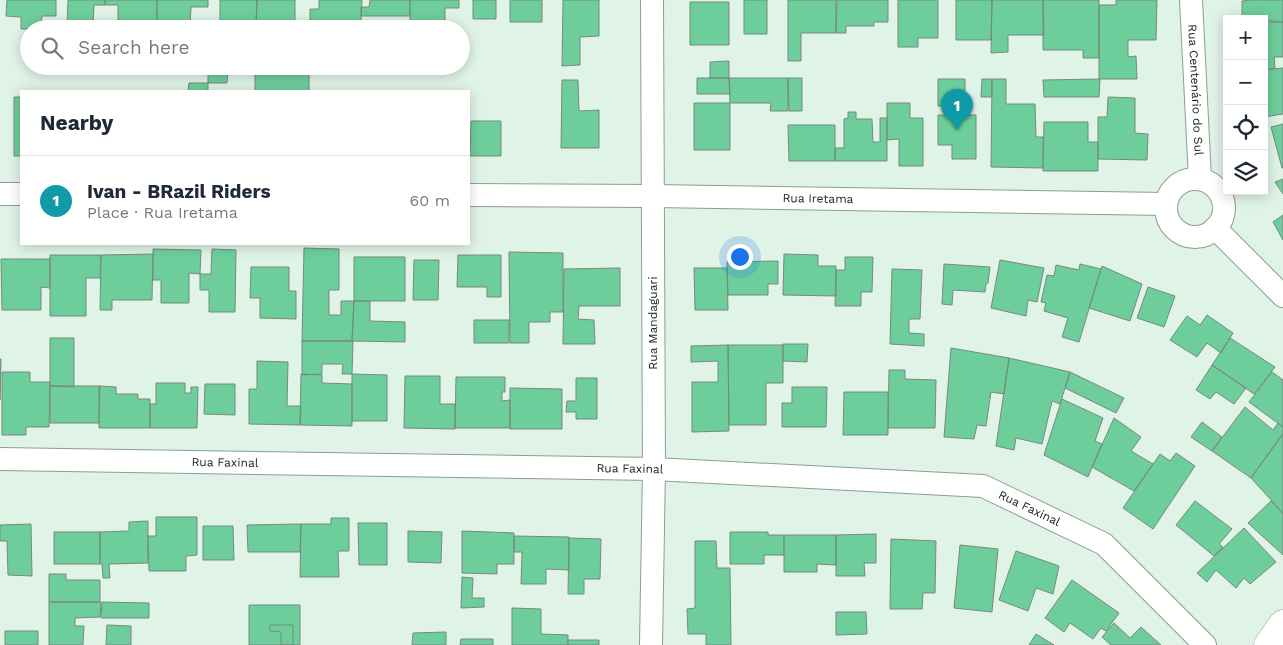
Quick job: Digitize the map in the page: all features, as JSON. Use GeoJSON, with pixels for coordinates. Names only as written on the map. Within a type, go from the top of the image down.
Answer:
{"type":"FeatureCollection","features":[{"type":"Feature","properties":{"kind":"street","name":"Rua Mandaguari"},"geometry":{"type":"LineString","coordinates":[[651,645],[654,469],[652,0]]}},
{"type":"Feature","properties":{"kind":"street","name":"Rua Centenário do Sul"},"geometry":{"type":"LineString","coordinates":[[1191,0],[1200,179]]}},
{"type":"Feature","properties":{"kind":"street"},"geometry":{"type":"LineString","coordinates":[[1200,179],[1216,188],[1224,204],[1221,221],[1215,228],[1200,237],[1182,234],[1169,222],[1166,204],[1168,195],[1182,182],[1200,179]]}},
{"type":"Feature","properties":{"kind":"street"},"geometry":{"type":"LineString","coordinates":[[0,194],[20,194]]}},
{"type":"Feature","properties":{"kind":"street","name":"Rua Iretama"},"geometry":{"type":"LineString","coordinates":[[470,195],[1166,204]]}},
{"type":"Feature","properties":{"kind":"street"},"geometry":{"type":"LineString","coordinates":[[1215,228],[1283,296]]}},
{"type":"Feature","properties":{"kind":"street","name":"Rua Faxinal"},"geometry":{"type":"LineString","coordinates":[[0,459],[654,469],[983,486],[1104,544],[1205,645]]}},
{"type":"Feature","properties":{"kind":"street"},"geometry":{"type":"LineString","coordinates":[[1268,645],[1283,624]]}},
{"type":"Feature","properties":{"kind":"street"},"geometry":{"type":"LineString","coordinates":[[1274,645],[1283,638]]}},
{"type":"Feature","properties":{"kind":"building"},"geometry":{"type":"Polygon","coordinates":[[[7,0],[56,0],[56,16],[42,16],[42,20],[21,20],[21,17],[6,16],[7,0]]]}},
{"type":"Feature","properties":{"kind":"building"},"geometry":{"type":"Polygon","coordinates":[[[68,0],[105,0],[105,5],[94,5],[93,20],[67,20],[68,0]]]}},
{"type":"Feature","properties":{"kind":"building"},"geometry":{"type":"Polygon","coordinates":[[[105,0],[157,0],[157,20],[118,20],[118,5],[105,5],[105,0]]]}},
{"type":"Feature","properties":{"kind":"building"},"geometry":{"type":"Polygon","coordinates":[[[157,0],[208,0],[208,7],[191,7],[190,20],[157,20],[157,0]]]}},
{"type":"Feature","properties":{"kind":"building"},"geometry":{"type":"Polygon","coordinates":[[[220,0],[257,0],[256,20],[220,20],[220,0]]]}},
{"type":"Feature","properties":{"kind":"building"},"geometry":{"type":"Polygon","coordinates":[[[257,0],[295,0],[295,20],[256,20],[257,0]]]}},
{"type":"Feature","properties":{"kind":"building"},"geometry":{"type":"Polygon","coordinates":[[[319,0],[362,0],[361,20],[310,20],[310,9],[319,9],[319,0]]]}},
{"type":"Feature","properties":{"kind":"building"},"geometry":{"type":"Polygon","coordinates":[[[370,0],[410,0],[410,16],[361,16],[361,7],[369,7],[370,0]]]}},
{"type":"Feature","properties":{"kind":"building"},"geometry":{"type":"Polygon","coordinates":[[[410,0],[459,0],[459,8],[445,8],[445,20],[410,20],[410,0]]]}},
{"type":"Feature","properties":{"kind":"building"},"geometry":{"type":"Polygon","coordinates":[[[473,0],[496,0],[496,19],[473,19],[473,0]]]}},
{"type":"Feature","properties":{"kind":"building"},"geometry":{"type":"Polygon","coordinates":[[[510,0],[542,0],[542,22],[510,22],[510,0]]]}},
{"type":"Feature","properties":{"kind":"building"},"geometry":{"type":"Polygon","coordinates":[[[563,0],[599,0],[599,36],[580,37],[580,65],[562,66],[563,0]]]}},
{"type":"Feature","properties":{"kind":"building"},"geometry":{"type":"Polygon","coordinates":[[[744,0],[767,0],[767,34],[744,34],[744,0]]]}},
{"type":"Feature","properties":{"kind":"building"},"geometry":{"type":"Polygon","coordinates":[[[788,0],[836,0],[836,33],[801,33],[801,61],[788,61],[788,0]]]}},
{"type":"Feature","properties":{"kind":"building"},"geometry":{"type":"Polygon","coordinates":[[[837,0],[888,0],[888,22],[874,22],[874,26],[846,26],[846,33],[836,33],[837,0]]]}},
{"type":"Feature","properties":{"kind":"building"},"geometry":{"type":"Polygon","coordinates":[[[898,0],[938,0],[938,38],[918,38],[918,47],[898,47],[898,0]]]}},
{"type":"Feature","properties":{"kind":"building"},"geometry":{"type":"Polygon","coordinates":[[[956,0],[992,0],[991,40],[956,40],[956,0]]]}},
{"type":"Feature","properties":{"kind":"building"},"geometry":{"type":"Polygon","coordinates":[[[992,0],[1043,0],[1044,35],[1008,35],[1008,52],[991,53],[992,0]]]}},
{"type":"Feature","properties":{"kind":"building"},"geometry":{"type":"Polygon","coordinates":[[[1043,0],[1099,0],[1099,58],[1083,58],[1083,50],[1043,50],[1043,0]]]}},
{"type":"Feature","properties":{"kind":"building"},"geometry":{"type":"Polygon","coordinates":[[[1116,0],[1157,0],[1156,40],[1128,40],[1128,57],[1136,56],[1137,79],[1099,79],[1099,5],[1116,5],[1116,0]]]}},
{"type":"Feature","properties":{"kind":"building"},"geometry":{"type":"Polygon","coordinates":[[[1283,0],[1283,22],[1268,21],[1268,15],[1242,15],[1242,1],[1283,0]]]}},
{"type":"Feature","properties":{"kind":"building"},"geometry":{"type":"Polygon","coordinates":[[[690,2],[729,2],[729,45],[690,45],[690,2]]]}},
{"type":"Feature","properties":{"kind":"building"},"geometry":{"type":"Polygon","coordinates":[[[1268,22],[1283,22],[1283,57],[1274,57],[1275,68],[1268,69],[1268,22]]]}},
{"type":"Feature","properties":{"kind":"building"},"geometry":{"type":"Polygon","coordinates":[[[729,61],[729,78],[710,78],[710,62],[729,61]]]}},
{"type":"Feature","properties":{"kind":"building"},"geometry":{"type":"Polygon","coordinates":[[[1283,68],[1283,114],[1268,116],[1268,70],[1283,68]]]}},
{"type":"Feature","properties":{"kind":"building"},"geometry":{"type":"Polygon","coordinates":[[[208,75],[228,75],[227,83],[208,83],[208,75]]]}},
{"type":"Feature","properties":{"kind":"building"},"geometry":{"type":"Polygon","coordinates":[[[255,75],[309,75],[309,90],[255,90],[255,75]]]}},
{"type":"Feature","properties":{"kind":"building"},"geometry":{"type":"Polygon","coordinates":[[[697,78],[729,78],[730,94],[697,94],[697,78]]]}},
{"type":"Feature","properties":{"kind":"building"},"geometry":{"type":"Polygon","coordinates":[[[729,78],[788,78],[788,111],[770,111],[771,103],[730,103],[729,78]]]}},
{"type":"Feature","properties":{"kind":"building"},"geometry":{"type":"Polygon","coordinates":[[[788,78],[802,78],[802,111],[789,111],[788,78]]]}},
{"type":"Feature","properties":{"kind":"building"},"geometry":{"type":"Polygon","coordinates":[[[938,79],[965,79],[965,106],[938,106],[938,79]]]}},
{"type":"Feature","properties":{"kind":"building"},"geometry":{"type":"Polygon","coordinates":[[[982,79],[992,79],[992,97],[981,97],[982,79]]]}},
{"type":"Feature","properties":{"kind":"building"},"geometry":{"type":"Polygon","coordinates":[[[992,79],[1006,79],[1006,104],[1035,104],[1036,137],[1043,137],[1043,168],[991,167],[992,79]]]}},
{"type":"Feature","properties":{"kind":"building"},"geometry":{"type":"Polygon","coordinates":[[[1100,79],[1099,97],[1044,97],[1043,80],[1100,79]]]}},
{"type":"Feature","properties":{"kind":"building"},"geometry":{"type":"Polygon","coordinates":[[[562,80],[578,80],[579,111],[599,110],[599,148],[561,148],[562,80]]]}},
{"type":"Feature","properties":{"kind":"building"},"geometry":{"type":"Polygon","coordinates":[[[189,83],[208,83],[208,90],[188,90],[189,83]]]}},
{"type":"Feature","properties":{"kind":"building"},"geometry":{"type":"Polygon","coordinates":[[[14,97],[20,97],[20,156],[14,156],[14,97]]]}},
{"type":"Feature","properties":{"kind":"building"},"geometry":{"type":"Polygon","coordinates":[[[1108,97],[1135,98],[1135,133],[1148,134],[1147,160],[1098,159],[1098,117],[1107,117],[1108,97]]]}},
{"type":"Feature","properties":{"kind":"building"},"geometry":{"type":"Polygon","coordinates":[[[694,103],[730,103],[730,150],[694,150],[694,103]]]}},
{"type":"Feature","properties":{"kind":"building"},"geometry":{"type":"Polygon","coordinates":[[[887,103],[910,103],[910,118],[923,118],[923,166],[899,166],[899,139],[887,140],[887,103]]]}},
{"type":"Feature","properties":{"kind":"building"},"geometry":{"type":"Polygon","coordinates":[[[848,112],[856,112],[856,119],[872,119],[873,142],[880,142],[880,118],[887,118],[887,161],[835,161],[835,148],[844,148],[844,119],[848,118],[848,112]]]}},
{"type":"Feature","properties":{"kind":"building"},"geometry":{"type":"Polygon","coordinates":[[[938,115],[976,115],[976,159],[952,159],[952,145],[938,145],[938,115]]]}},
{"type":"Feature","properties":{"kind":"building"},"geometry":{"type":"Polygon","coordinates":[[[471,121],[501,121],[501,156],[470,156],[471,121]]]}},
{"type":"Feature","properties":{"kind":"building"},"geometry":{"type":"Polygon","coordinates":[[[1044,122],[1088,122],[1088,142],[1098,142],[1098,171],[1043,171],[1044,122]]]}},
{"type":"Feature","properties":{"kind":"building"},"geometry":{"type":"Polygon","coordinates":[[[1283,124],[1283,168],[1282,168],[1271,127],[1283,124]]]}},
{"type":"Feature","properties":{"kind":"building"},"geometry":{"type":"Polygon","coordinates":[[[788,125],[835,125],[835,161],[789,161],[788,125]]]}},
{"type":"Feature","properties":{"kind":"building"},"geometry":{"type":"Polygon","coordinates":[[[1283,179],[1283,194],[1275,182],[1283,179]]]}},
{"type":"Feature","properties":{"kind":"building"},"geometry":{"type":"Polygon","coordinates":[[[1283,215],[1283,240],[1273,222],[1283,215]]]}},
{"type":"Feature","properties":{"kind":"building"},"geometry":{"type":"Polygon","coordinates":[[[304,248],[339,249],[339,290],[329,290],[329,315],[341,315],[341,301],[354,301],[352,341],[302,341],[304,248]]]}},
{"type":"Feature","properties":{"kind":"building"},"geometry":{"type":"Polygon","coordinates":[[[153,249],[201,250],[200,274],[189,273],[189,303],[161,303],[161,280],[153,280],[153,249]]]}},
{"type":"Feature","properties":{"kind":"building"},"geometry":{"type":"Polygon","coordinates":[[[212,249],[236,250],[235,312],[209,312],[209,290],[200,290],[200,274],[211,274],[212,249]]]}},
{"type":"Feature","properties":{"kind":"building"},"geometry":{"type":"Polygon","coordinates":[[[509,252],[563,253],[563,312],[550,312],[550,322],[529,322],[529,343],[510,343],[509,252]]]}},
{"type":"Feature","properties":{"kind":"building"},"geometry":{"type":"Polygon","coordinates":[[[153,254],[152,300],[112,300],[112,310],[100,310],[101,255],[153,254]]]}},
{"type":"Feature","properties":{"kind":"building"},"geometry":{"type":"Polygon","coordinates":[[[784,254],[818,255],[818,266],[836,266],[836,296],[783,295],[784,254]]]}},
{"type":"Feature","properties":{"kind":"building"},"geometry":{"type":"Polygon","coordinates":[[[50,255],[101,255],[100,278],[86,278],[86,316],[50,316],[50,255]]]}},
{"type":"Feature","properties":{"kind":"building"},"geometry":{"type":"Polygon","coordinates":[[[458,255],[501,255],[501,297],[487,297],[487,287],[457,287],[458,255]]]}},
{"type":"Feature","properties":{"kind":"building"},"geometry":{"type":"Polygon","coordinates":[[[354,257],[405,257],[405,301],[354,301],[354,257]]]}},
{"type":"Feature","properties":{"kind":"building"},"geometry":{"type":"Polygon","coordinates":[[[845,257],[873,257],[872,292],[861,292],[861,306],[835,306],[836,270],[845,270],[845,257]]]}},
{"type":"Feature","properties":{"kind":"building"},"geometry":{"type":"Polygon","coordinates":[[[1,259],[50,259],[50,288],[41,287],[41,310],[2,310],[1,259]]]}},
{"type":"Feature","properties":{"kind":"building"},"geometry":{"type":"Polygon","coordinates":[[[414,260],[439,260],[438,300],[413,300],[414,260]]]}},
{"type":"Feature","properties":{"kind":"building"},"geometry":{"type":"Polygon","coordinates":[[[1000,260],[1044,268],[1037,302],[1028,300],[1026,316],[991,308],[1000,260]]]}},
{"type":"Feature","properties":{"kind":"building"},"geometry":{"type":"Polygon","coordinates":[[[778,261],[778,284],[768,284],[768,295],[728,295],[727,262],[778,261]]]}},
{"type":"Feature","properties":{"kind":"building"},"geometry":{"type":"Polygon","coordinates":[[[944,264],[990,267],[985,292],[953,290],[952,305],[942,304],[944,264]]]}},
{"type":"Feature","properties":{"kind":"building"},"geometry":{"type":"Polygon","coordinates":[[[1080,264],[1101,269],[1079,342],[1062,337],[1068,318],[1044,311],[1046,303],[1041,302],[1047,275],[1054,276],[1056,265],[1079,270],[1080,264]]]}},
{"type":"Feature","properties":{"kind":"building"},"geometry":{"type":"Polygon","coordinates":[[[1102,266],[1142,284],[1130,321],[1089,308],[1102,266]]]}},
{"type":"Feature","properties":{"kind":"building"},"geometry":{"type":"Polygon","coordinates":[[[251,267],[289,267],[289,291],[296,291],[296,319],[260,318],[260,298],[250,298],[251,267]]]}},
{"type":"Feature","properties":{"kind":"building"},"geometry":{"type":"Polygon","coordinates":[[[620,268],[620,306],[579,306],[578,319],[594,320],[595,344],[563,344],[564,269],[620,268]]]}},
{"type":"Feature","properties":{"kind":"building"},"geometry":{"type":"Polygon","coordinates":[[[694,268],[727,268],[728,310],[695,310],[694,268]]]}},
{"type":"Feature","properties":{"kind":"building"},"geometry":{"type":"Polygon","coordinates":[[[892,269],[922,270],[920,319],[909,319],[909,333],[924,334],[924,346],[890,344],[892,269]]]}},
{"type":"Feature","properties":{"kind":"building"},"geometry":{"type":"Polygon","coordinates":[[[1148,287],[1175,296],[1164,327],[1137,318],[1148,287]]]}},
{"type":"Feature","properties":{"kind":"building"},"geometry":{"type":"Polygon","coordinates":[[[354,301],[370,301],[370,321],[405,322],[405,342],[352,341],[354,301]]]}},
{"type":"Feature","properties":{"kind":"building"},"geometry":{"type":"Polygon","coordinates":[[[1207,315],[1233,333],[1221,353],[1207,343],[1197,357],[1170,340],[1187,316],[1200,325],[1207,315]]]}},
{"type":"Feature","properties":{"kind":"building"},"geometry":{"type":"Polygon","coordinates":[[[474,320],[509,320],[509,343],[474,343],[474,320]]]}},
{"type":"Feature","properties":{"kind":"building"},"geometry":{"type":"Polygon","coordinates":[[[50,338],[74,338],[74,387],[50,386],[50,338]]]}},
{"type":"Feature","properties":{"kind":"building"},"geometry":{"type":"Polygon","coordinates":[[[1230,338],[1275,367],[1254,394],[1212,365],[1230,338]]]}},
{"type":"Feature","properties":{"kind":"building"},"geometry":{"type":"Polygon","coordinates":[[[302,341],[353,341],[352,374],[342,374],[343,364],[322,364],[322,374],[302,375],[302,341]]]}},
{"type":"Feature","properties":{"kind":"building"},"geometry":{"type":"Polygon","coordinates":[[[783,344],[808,344],[807,362],[783,361],[783,344]]]}},
{"type":"Feature","properties":{"kind":"building"},"geometry":{"type":"Polygon","coordinates":[[[728,345],[783,345],[783,383],[766,383],[766,425],[729,425],[728,345]]]}},
{"type":"Feature","properties":{"kind":"building"},"geometry":{"type":"Polygon","coordinates":[[[728,345],[729,431],[692,432],[692,382],[718,382],[718,361],[691,362],[691,346],[728,345]]]}},
{"type":"Feature","properties":{"kind":"building"},"geometry":{"type":"Polygon","coordinates":[[[951,348],[1009,358],[1004,394],[991,392],[986,426],[977,425],[974,439],[944,437],[951,348]]]}},
{"type":"Feature","properties":{"kind":"building"},"geometry":{"type":"Polygon","coordinates":[[[1009,358],[1070,372],[1060,404],[1052,401],[1042,444],[1016,438],[1014,450],[996,446],[1009,358]]]}},
{"type":"Feature","properties":{"kind":"building"},"geometry":{"type":"Polygon","coordinates":[[[0,359],[1,359],[0,400],[0,359]]]}},
{"type":"Feature","properties":{"kind":"building"},"geometry":{"type":"Polygon","coordinates":[[[257,361],[288,362],[287,406],[301,406],[300,425],[249,424],[249,389],[257,389],[257,361]]]}},
{"type":"Feature","properties":{"kind":"building"},"geometry":{"type":"Polygon","coordinates":[[[1212,365],[1246,388],[1234,404],[1216,392],[1210,399],[1196,390],[1212,365]]]}},
{"type":"Feature","properties":{"kind":"building"},"geometry":{"type":"Polygon","coordinates":[[[889,370],[905,370],[905,379],[936,380],[935,428],[888,428],[889,370]]]}},
{"type":"Feature","properties":{"kind":"building"},"geometry":{"type":"Polygon","coordinates":[[[2,372],[30,372],[30,382],[50,382],[49,427],[26,427],[26,435],[2,435],[2,372]]]}},
{"type":"Feature","properties":{"kind":"building"},"geometry":{"type":"Polygon","coordinates":[[[1070,372],[1124,398],[1116,413],[1065,388],[1070,372]]]}},
{"type":"Feature","properties":{"kind":"building"},"geometry":{"type":"Polygon","coordinates":[[[1272,372],[1283,380],[1283,427],[1249,402],[1272,372]]]}},
{"type":"Feature","properties":{"kind":"building"},"geometry":{"type":"Polygon","coordinates":[[[301,374],[322,375],[322,383],[352,384],[352,426],[300,425],[301,374]]]}},
{"type":"Feature","properties":{"kind":"building"},"geometry":{"type":"Polygon","coordinates":[[[352,374],[387,375],[387,421],[352,421],[352,374]]]}},
{"type":"Feature","properties":{"kind":"building"},"geometry":{"type":"Polygon","coordinates":[[[405,376],[440,376],[440,404],[455,404],[455,429],[404,428],[405,376]]]}},
{"type":"Feature","properties":{"kind":"building"},"geometry":{"type":"Polygon","coordinates":[[[456,377],[505,377],[505,392],[502,392],[502,401],[510,400],[510,428],[455,428],[456,377]]]}},
{"type":"Feature","properties":{"kind":"building"},"geometry":{"type":"Polygon","coordinates":[[[576,378],[597,378],[597,419],[576,419],[576,412],[566,412],[567,401],[576,401],[576,378]]]}},
{"type":"Feature","properties":{"kind":"building"},"geometry":{"type":"Polygon","coordinates":[[[156,383],[185,383],[185,393],[191,393],[191,387],[198,387],[197,428],[150,428],[150,404],[156,404],[156,383]]]}},
{"type":"Feature","properties":{"kind":"building"},"geometry":{"type":"Polygon","coordinates":[[[205,384],[235,384],[235,415],[204,414],[205,384]]]}},
{"type":"Feature","properties":{"kind":"building"},"geometry":{"type":"Polygon","coordinates":[[[50,386],[100,386],[99,423],[50,423],[50,386]]]}},
{"type":"Feature","properties":{"kind":"building"},"geometry":{"type":"Polygon","coordinates":[[[99,386],[116,387],[116,394],[138,394],[138,399],[150,399],[150,428],[99,428],[99,386]]]}},
{"type":"Feature","properties":{"kind":"building"},"geometry":{"type":"Polygon","coordinates":[[[792,387],[827,387],[826,427],[782,427],[782,403],[792,403],[792,387]]]}},
{"type":"Feature","properties":{"kind":"building"},"geometry":{"type":"Polygon","coordinates":[[[510,388],[562,389],[562,429],[510,429],[510,388]]]}},
{"type":"Feature","properties":{"kind":"building"},"geometry":{"type":"Polygon","coordinates":[[[844,392],[888,392],[888,435],[843,435],[844,392]]]}},
{"type":"Feature","properties":{"kind":"building"},"geometry":{"type":"Polygon","coordinates":[[[1062,399],[1103,418],[1095,441],[1102,444],[1088,477],[1044,455],[1062,399]]]}},
{"type":"Feature","properties":{"kind":"building"},"geometry":{"type":"Polygon","coordinates":[[[1245,407],[1273,430],[1278,423],[1283,427],[1283,433],[1251,478],[1212,451],[1245,407]]]}},
{"type":"Feature","properties":{"kind":"building"},"geometry":{"type":"Polygon","coordinates":[[[1114,418],[1141,437],[1131,451],[1153,464],[1134,491],[1092,467],[1114,418]]]}},
{"type":"Feature","properties":{"kind":"building"},"geometry":{"type":"Polygon","coordinates":[[[1202,422],[1222,437],[1212,451],[1191,437],[1202,422]]]}},
{"type":"Feature","properties":{"kind":"building"},"geometry":{"type":"Polygon","coordinates":[[[1283,434],[1283,513],[1251,478],[1283,434]]]}},
{"type":"Feature","properties":{"kind":"building"},"geometry":{"type":"Polygon","coordinates":[[[1176,453],[1195,466],[1153,529],[1123,508],[1160,454],[1170,461],[1176,453]]]}},
{"type":"Feature","properties":{"kind":"building"},"geometry":{"type":"Polygon","coordinates":[[[1195,501],[1232,529],[1219,544],[1223,547],[1214,556],[1176,525],[1195,501]]]}},
{"type":"Feature","properties":{"kind":"building"},"geometry":{"type":"Polygon","coordinates":[[[1271,501],[1283,514],[1283,555],[1248,523],[1271,501]]]}},
{"type":"Feature","properties":{"kind":"building"},"geometry":{"type":"Polygon","coordinates":[[[156,517],[197,517],[197,555],[186,556],[186,571],[149,571],[148,536],[156,536],[156,517]]]}},
{"type":"Feature","properties":{"kind":"building"},"geometry":{"type":"Polygon","coordinates":[[[331,518],[349,518],[349,551],[338,551],[339,577],[300,577],[301,524],[331,524],[331,518]]]}},
{"type":"Feature","properties":{"kind":"building"},"geometry":{"type":"Polygon","coordinates":[[[148,521],[148,563],[109,564],[110,578],[103,578],[102,564],[100,564],[100,532],[129,531],[129,522],[148,521]]]}},
{"type":"Feature","properties":{"kind":"building"},"geometry":{"type":"Polygon","coordinates":[[[358,523],[387,523],[387,565],[359,565],[358,523]]]}},
{"type":"Feature","properties":{"kind":"building"},"geometry":{"type":"Polygon","coordinates":[[[31,524],[32,576],[8,575],[7,541],[0,541],[0,525],[31,524]]]}},
{"type":"Feature","properties":{"kind":"building"},"geometry":{"type":"Polygon","coordinates":[[[301,524],[300,552],[248,552],[247,525],[301,524]]]}},
{"type":"Feature","properties":{"kind":"building"},"geometry":{"type":"Polygon","coordinates":[[[203,526],[233,526],[234,560],[203,560],[203,526]]]}},
{"type":"Feature","properties":{"kind":"building"},"geometry":{"type":"Polygon","coordinates":[[[1244,528],[1276,562],[1250,584],[1244,578],[1236,588],[1216,570],[1207,582],[1197,573],[1244,528]]]}},
{"type":"Feature","properties":{"kind":"building"},"geometry":{"type":"Polygon","coordinates":[[[408,531],[442,532],[441,563],[408,562],[408,531]]]}},
{"type":"Feature","properties":{"kind":"building"},"geometry":{"type":"Polygon","coordinates":[[[462,531],[514,533],[514,564],[497,564],[497,574],[462,573],[462,531]]]}},
{"type":"Feature","properties":{"kind":"building"},"geometry":{"type":"Polygon","coordinates":[[[54,532],[100,532],[100,564],[54,564],[54,532]]]}},
{"type":"Feature","properties":{"kind":"building"},"geometry":{"type":"Polygon","coordinates":[[[730,532],[768,532],[768,535],[784,535],[784,555],[764,555],[764,564],[730,564],[730,532]]]}},
{"type":"Feature","properties":{"kind":"building"},"geometry":{"type":"Polygon","coordinates":[[[876,534],[876,563],[864,563],[865,576],[836,576],[836,535],[876,534]]]}},
{"type":"Feature","properties":{"kind":"building"},"geometry":{"type":"Polygon","coordinates":[[[784,535],[836,535],[836,565],[817,564],[817,572],[784,572],[784,535]]]}},
{"type":"Feature","properties":{"kind":"building"},"geometry":{"type":"Polygon","coordinates":[[[514,536],[569,537],[569,570],[546,569],[546,584],[521,584],[522,552],[514,552],[514,536]]]}},
{"type":"Feature","properties":{"kind":"building"},"geometry":{"type":"Polygon","coordinates":[[[569,538],[601,539],[600,579],[584,579],[584,594],[568,594],[569,538]]]}},
{"type":"Feature","properties":{"kind":"building"},"geometry":{"type":"Polygon","coordinates":[[[891,539],[936,541],[935,593],[923,593],[922,609],[890,609],[891,539]]]}},
{"type":"Feature","properties":{"kind":"building"},"geometry":{"type":"Polygon","coordinates":[[[695,541],[716,541],[717,568],[730,568],[731,645],[706,645],[706,634],[688,634],[687,609],[695,608],[695,541]]]}},
{"type":"Feature","properties":{"kind":"building"},"geometry":{"type":"Polygon","coordinates":[[[960,545],[998,549],[992,612],[954,608],[960,545]]]}},
{"type":"Feature","properties":{"kind":"building"},"geometry":{"type":"Polygon","coordinates":[[[1016,551],[1059,566],[1053,594],[1036,588],[1028,611],[999,600],[1016,551]]]}},
{"type":"Feature","properties":{"kind":"building"},"geometry":{"type":"Polygon","coordinates":[[[49,574],[66,574],[66,580],[100,580],[100,602],[49,602],[49,574]]]}},
{"type":"Feature","properties":{"kind":"building"},"geometry":{"type":"Polygon","coordinates":[[[462,577],[473,578],[472,598],[484,598],[484,607],[461,608],[462,577]]]}},
{"type":"Feature","properties":{"kind":"building"},"geometry":{"type":"Polygon","coordinates":[[[1072,580],[1119,613],[1106,631],[1101,628],[1093,639],[1070,623],[1064,632],[1045,618],[1072,580]]]}},
{"type":"Feature","properties":{"kind":"building"},"geometry":{"type":"Polygon","coordinates":[[[49,602],[101,602],[100,617],[75,618],[75,626],[84,626],[83,645],[49,645],[49,602]]]}},
{"type":"Feature","properties":{"kind":"building"},"geometry":{"type":"Polygon","coordinates":[[[102,602],[149,603],[149,618],[101,618],[102,602]]]}},
{"type":"Feature","properties":{"kind":"building"},"geometry":{"type":"Polygon","coordinates":[[[249,605],[300,605],[300,645],[249,645],[249,605]]]}},
{"type":"Feature","properties":{"kind":"building"},"geometry":{"type":"Polygon","coordinates":[[[512,608],[541,609],[541,634],[568,635],[568,645],[512,645],[512,608]]]}},
{"type":"Feature","properties":{"kind":"building"},"geometry":{"type":"Polygon","coordinates":[[[836,612],[866,612],[867,634],[836,635],[836,612]]]}},
{"type":"Feature","properties":{"kind":"building"},"geometry":{"type":"Polygon","coordinates":[[[1114,623],[1130,638],[1141,627],[1161,645],[1111,645],[1102,637],[1114,623]]]}},
{"type":"Feature","properties":{"kind":"building"},"geometry":{"type":"Polygon","coordinates":[[[107,625],[131,626],[131,645],[106,645],[107,625]]]}},
{"type":"Feature","properties":{"kind":"building"},"geometry":{"type":"Polygon","coordinates":[[[270,625],[293,625],[293,645],[281,645],[281,632],[270,631],[270,625]]]}},
{"type":"Feature","properties":{"kind":"building"},"geometry":{"type":"Polygon","coordinates":[[[5,631],[38,631],[38,645],[5,645],[5,631]]]}},
{"type":"Feature","properties":{"kind":"building"},"geometry":{"type":"Polygon","coordinates":[[[446,632],[446,645],[412,645],[413,633],[446,632]]]}},
{"type":"Feature","properties":{"kind":"building"},"geometry":{"type":"Polygon","coordinates":[[[1036,634],[1054,645],[1029,645],[1036,634]]]}},
{"type":"Feature","properties":{"kind":"building"},"geometry":{"type":"Polygon","coordinates":[[[461,639],[493,639],[493,645],[460,645],[461,639]]]}},
{"type":"Feature","properties":{"kind":"building"},"geometry":{"type":"Polygon","coordinates":[[[568,640],[599,640],[599,645],[568,645],[568,640]]]}},
{"type":"Feature","properties":{"kind":"place","name":"Ivan - BRazil Riders"},"geometry":{"type":"Point","coordinates":[957,130]}}]}
